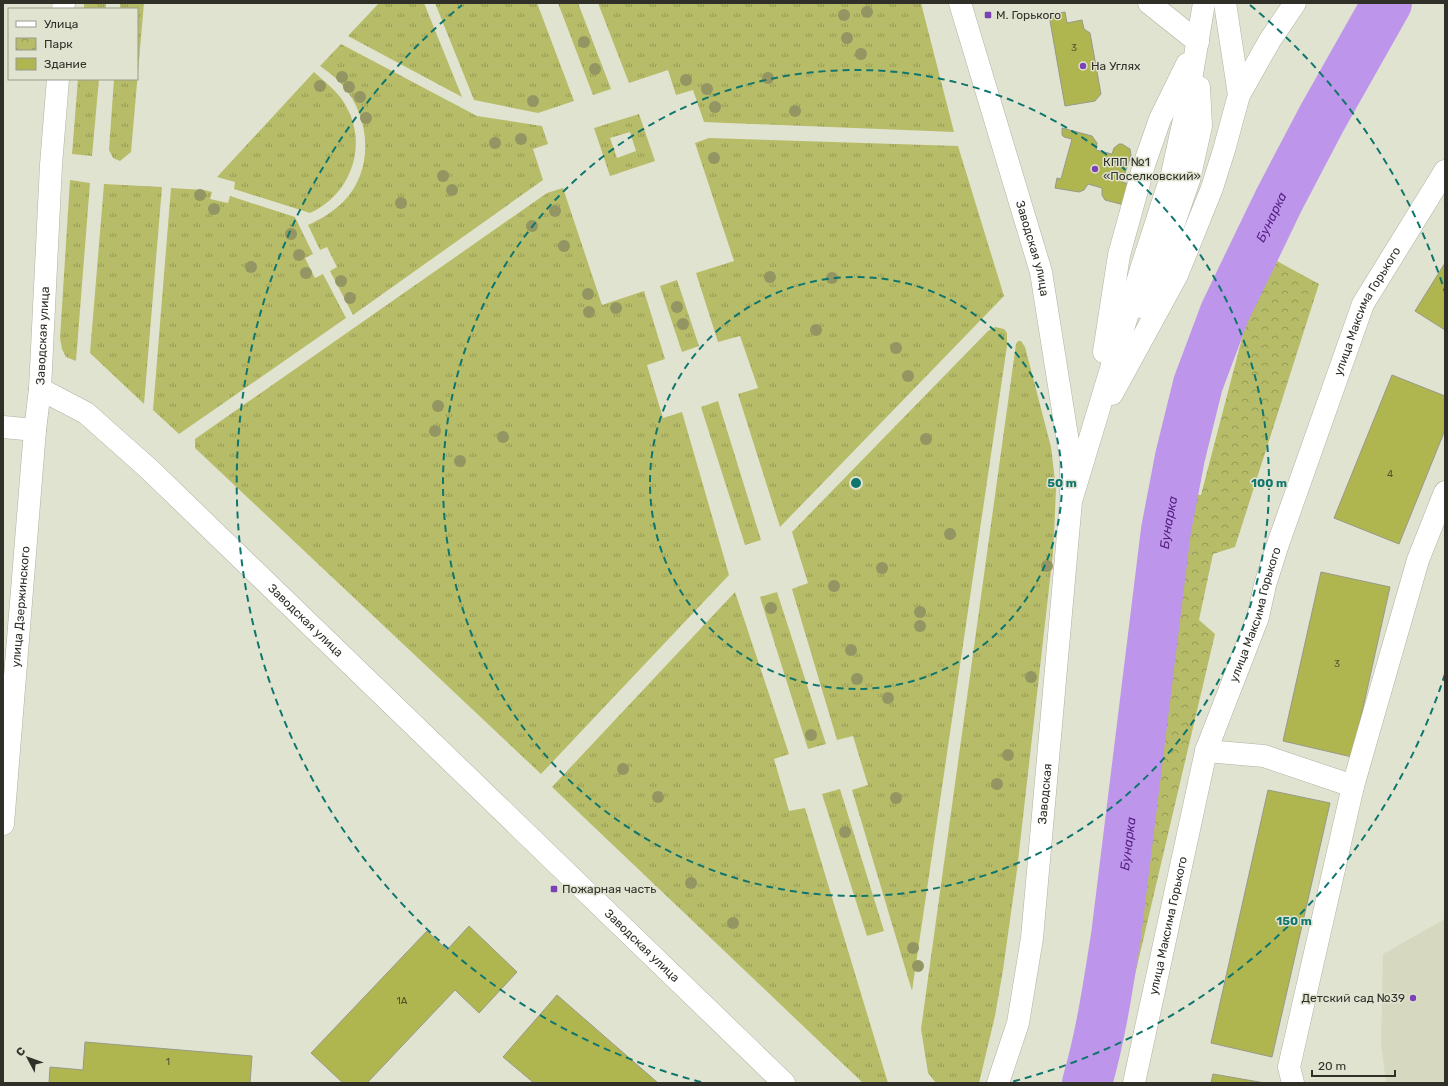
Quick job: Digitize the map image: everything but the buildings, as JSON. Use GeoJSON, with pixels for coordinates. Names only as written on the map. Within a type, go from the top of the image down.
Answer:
{"type":"FeatureCollection","features":[{"type":"Feature","properties":{"kind":"street","name":"Заводская улица"},"geometry":{"type":"LineString","coordinates":[[960,3],[1041,272],[1071,461],[1071,501]]}},
{"type":"Feature","properties":{"kind":"street"},"geometry":{"type":"LineString","coordinates":[[1149,3],[1198,42]]}},
{"type":"Feature","properties":{"kind":"street"},"geometry":{"type":"LineString","coordinates":[[1071,501],[1142,263],[1180,177],[1185,115],[1204,3]]}},
{"type":"Feature","properties":{"kind":"street"},"geometry":{"type":"LineString","coordinates":[[1225,3],[1239,95]]}},
{"type":"Feature","properties":{"kind":"street"},"geometry":{"type":"LineString","coordinates":[[1091,434],[1177,275],[1212,188],[1239,95],[1270,40],[1295,3]]}},
{"type":"Feature","properties":{"kind":"street"},"geometry":{"type":"LineString","coordinates":[[1091,434],[1119,255],[1144,165],[1160,119],[1198,42]]}},
{"type":"Feature","properties":{"kind":"street","name":"Заводская улица"},"geometry":{"type":"LineString","coordinates":[[58,80],[51,165],[40,389],[86,414],[149,469],[784,1083]]}},
{"type":"Feature","properties":{"kind":"street","name":"улица Максима Горького"},"geometry":{"type":"LineString","coordinates":[[1134,1083],[1206,751],[1258,617],[1265,585],[1278,544],[1363,304],[1445,170]]}},
{"type":"Feature","properties":{"kind":"street","name":"улица Дзержинского"},"geometry":{"type":"LineString","coordinates":[[3,824],[35,430],[40,389]]}},
{"type":"Feature","properties":{"kind":"street"},"geometry":{"type":"LineString","coordinates":[[3,427],[35,430]]}},
{"type":"Feature","properties":{"kind":"street"},"geometry":{"type":"LineString","coordinates":[[1293,1083],[1289,1067],[1353,786],[1418,560],[1445,492]]}},
{"type":"Feature","properties":{"kind":"street","name":"Заводская"},"geometry":{"type":"LineString","coordinates":[[998,1083],[1018,1023],[1032,938],[1071,501]]}},
{"type":"Feature","properties":{"kind":"street"},"geometry":{"type":"LineString","coordinates":[[1206,751],[1264,756],[1353,786]]}},
{"type":"Feature","properties":{"kind":"shaded area","name":"Детский сад №39"},"geometry":{"type":"Polygon","coordinates":[[[1445,919],[1445,1083],[1386,1083],[1381,1043],[1383,954],[1445,919]]]}},
{"type":"Feature","properties":{"kind":"green space"},"geometry":{"type":"Polygon","coordinates":[[[84,3],[106,3],[106,8],[84,8],[84,3]]]}},
{"type":"Feature","properties":{"kind":"green space"},"geometry":{"type":"Polygon","coordinates":[[[120,3],[144,3],[138,72],[138,8],[120,8],[120,3]]]}},
{"type":"Feature","properties":{"kind":"green space"},"geometry":{"type":"Polygon","coordinates":[[[379,3],[424,3],[462,97],[348,36],[379,3]]]}},
{"type":"Feature","properties":{"kind":"green space"},"geometry":{"type":"Polygon","coordinates":[[[435,3],[537,3],[574,101],[538,113],[474,100],[435,3]]]}},
{"type":"Feature","properties":{"kind":"green space"},"geometry":{"type":"Polygon","coordinates":[[[558,3],[578,3],[611,89],[593,95],[558,3]]]}},
{"type":"Feature","properties":{"kind":"green space"},"geometry":{"type":"Polygon","coordinates":[[[598,3],[921,3],[954,132],[704,122],[693,90],[676,95],[668,70],[629,83],[598,3]]]}},
{"type":"Feature","properties":{"kind":"green space"},"geometry":{"type":"Polygon","coordinates":[[[341,44],[477,116],[542,126],[548,144],[533,149],[543,180],[353,315],[330,271],[337,267],[327,247],[320,250],[308,225],[336,209],[344,201],[354,188],[364,159],[364,128],[359,113],[352,99],[341,83],[320,66],[341,44]]]}},
{"type":"Feature","properties":{"kind":"green space"},"geometry":{"type":"Polygon","coordinates":[[[314,72],[341,98],[353,123],[356,138],[355,154],[351,168],[345,182],[336,194],[324,205],[310,213],[234,189],[235,182],[217,177],[314,72]]]}},
{"type":"Feature","properties":{"kind":"green space"},"geometry":{"type":"Polygon","coordinates":[[[78,80],[99,80],[92,156],[72,154],[78,80]]]}},
{"type":"Feature","properties":{"kind":"green space"},"geometry":{"type":"Polygon","coordinates":[[[114,80],[137,80],[131,152],[120,161],[113,158],[109,150],[114,80]]]}},
{"type":"Feature","properties":{"kind":"green space"},"geometry":{"type":"Polygon","coordinates":[[[639,114],[655,161],[610,176],[594,128],[639,114]],[[630,132],[610,138],[617,158],[636,151],[630,132]]]}},
{"type":"Feature","properties":{"kind":"green space"},"geometry":{"type":"Polygon","coordinates":[[[709,138],[958,146],[1004,296],[780,527],[738,394],[758,388],[740,336],[718,342],[696,273],[734,261],[695,143],[709,138]]]}},
{"type":"Feature","properties":{"kind":"green space"},"geometry":{"type":"Polygon","coordinates":[[[70,180],[90,183],[76,361],[66,357],[62,349],[60,338],[70,180]]]}},
{"type":"Feature","properties":{"kind":"green space"},"geometry":{"type":"Polygon","coordinates":[[[104,184],[162,187],[144,404],[90,353],[104,184]]]}},
{"type":"Feature","properties":{"kind":"green space"},"geometry":{"type":"Polygon","coordinates":[[[171,188],[204,190],[212,192],[210,199],[228,203],[230,196],[295,217],[313,254],[305,258],[315,278],[323,274],[346,318],[179,434],[153,410],[171,188]]]}},
{"type":"Feature","properties":{"kind":"green space"},"geometry":{"type":"Polygon","coordinates":[[[563,188],[602,305],[644,291],[665,359],[647,365],[663,418],[682,412],[729,575],[541,774],[195,448],[195,439],[547,193],[563,188]]]}},
{"type":"Feature","properties":{"kind":"green space"},"geometry":{"type":"Polygon","coordinates":[[[1264,254],[1319,284],[1235,547],[1213,554],[1199,620],[1215,634],[1118,1047],[1111,1046],[1137,844],[1150,675],[1173,493],[1201,495],[1264,254]]]}},
{"type":"Feature","properties":{"kind":"green space"},"geometry":{"type":"Polygon","coordinates":[[[677,280],[699,346],[682,352],[660,286],[677,280]]]}},
{"type":"Feature","properties":{"kind":"green space"},"geometry":{"type":"Polygon","coordinates":[[[995,327],[1004,329],[1007,333],[1007,346],[912,991],[852,790],[868,785],[853,736],[837,740],[792,589],[808,583],[792,532],[988,331],[995,327]]]}},
{"type":"Feature","properties":{"kind":"green space"},"geometry":{"type":"Polygon","coordinates":[[[1018,341],[1021,341],[1025,347],[1051,447],[1056,489],[1053,553],[1017,870],[995,1016],[979,1083],[936,1083],[928,1073],[921,1029],[1016,344],[1018,341]]]}},
{"type":"Feature","properties":{"kind":"green space"},"geometry":{"type":"Polygon","coordinates":[[[718,401],[761,540],[745,545],[701,407],[718,401]]]}},
{"type":"Feature","properties":{"kind":"green space"},"geometry":{"type":"Polygon","coordinates":[[[735,592],[789,754],[774,759],[789,811],[805,808],[888,1083],[863,1083],[552,787],[735,592]]]}},
{"type":"Feature","properties":{"kind":"green space"},"geometry":{"type":"Polygon","coordinates":[[[777,592],[826,744],[808,749],[760,597],[777,592]]]}},
{"type":"Feature","properties":{"kind":"green space"},"geometry":{"type":"Polygon","coordinates":[[[840,789],[884,931],[867,936],[822,794],[840,789]]]}},
{"type":"Feature","properties":{"kind":"waterway","name":"Бунарка"},"geometry":{"type":"LineString","coordinates":[[1087,1083],[1100,1029],[1116,936],[1166,530],[1180,457],[1198,384],[1225,312],[1279,200],[1322,118],[1387,3]]}},
{"type":"Feature","properties":{"kind":"place","name":"М. Горького"},"geometry":{"type":"Point","coordinates":[988,15]}},
{"type":"Feature","properties":{"kind":"place","name":"На Углях"},"geometry":{"type":"Point","coordinates":[1083,66]}},
{"type":"Feature","properties":{"kind":"place","name":"КПП №1 «Поселковский»"},"geometry":{"type":"Point","coordinates":[1095,169]}},
{"type":"Feature","properties":{"kind":"place","name":"Пожарная часть"},"geometry":{"type":"Point","coordinates":[554,889]}},
{"type":"Feature","properties":{"kind":"place","name":"Детский сад №39"},"geometry":{"type":"Point","coordinates":[1413,998]}}]}
